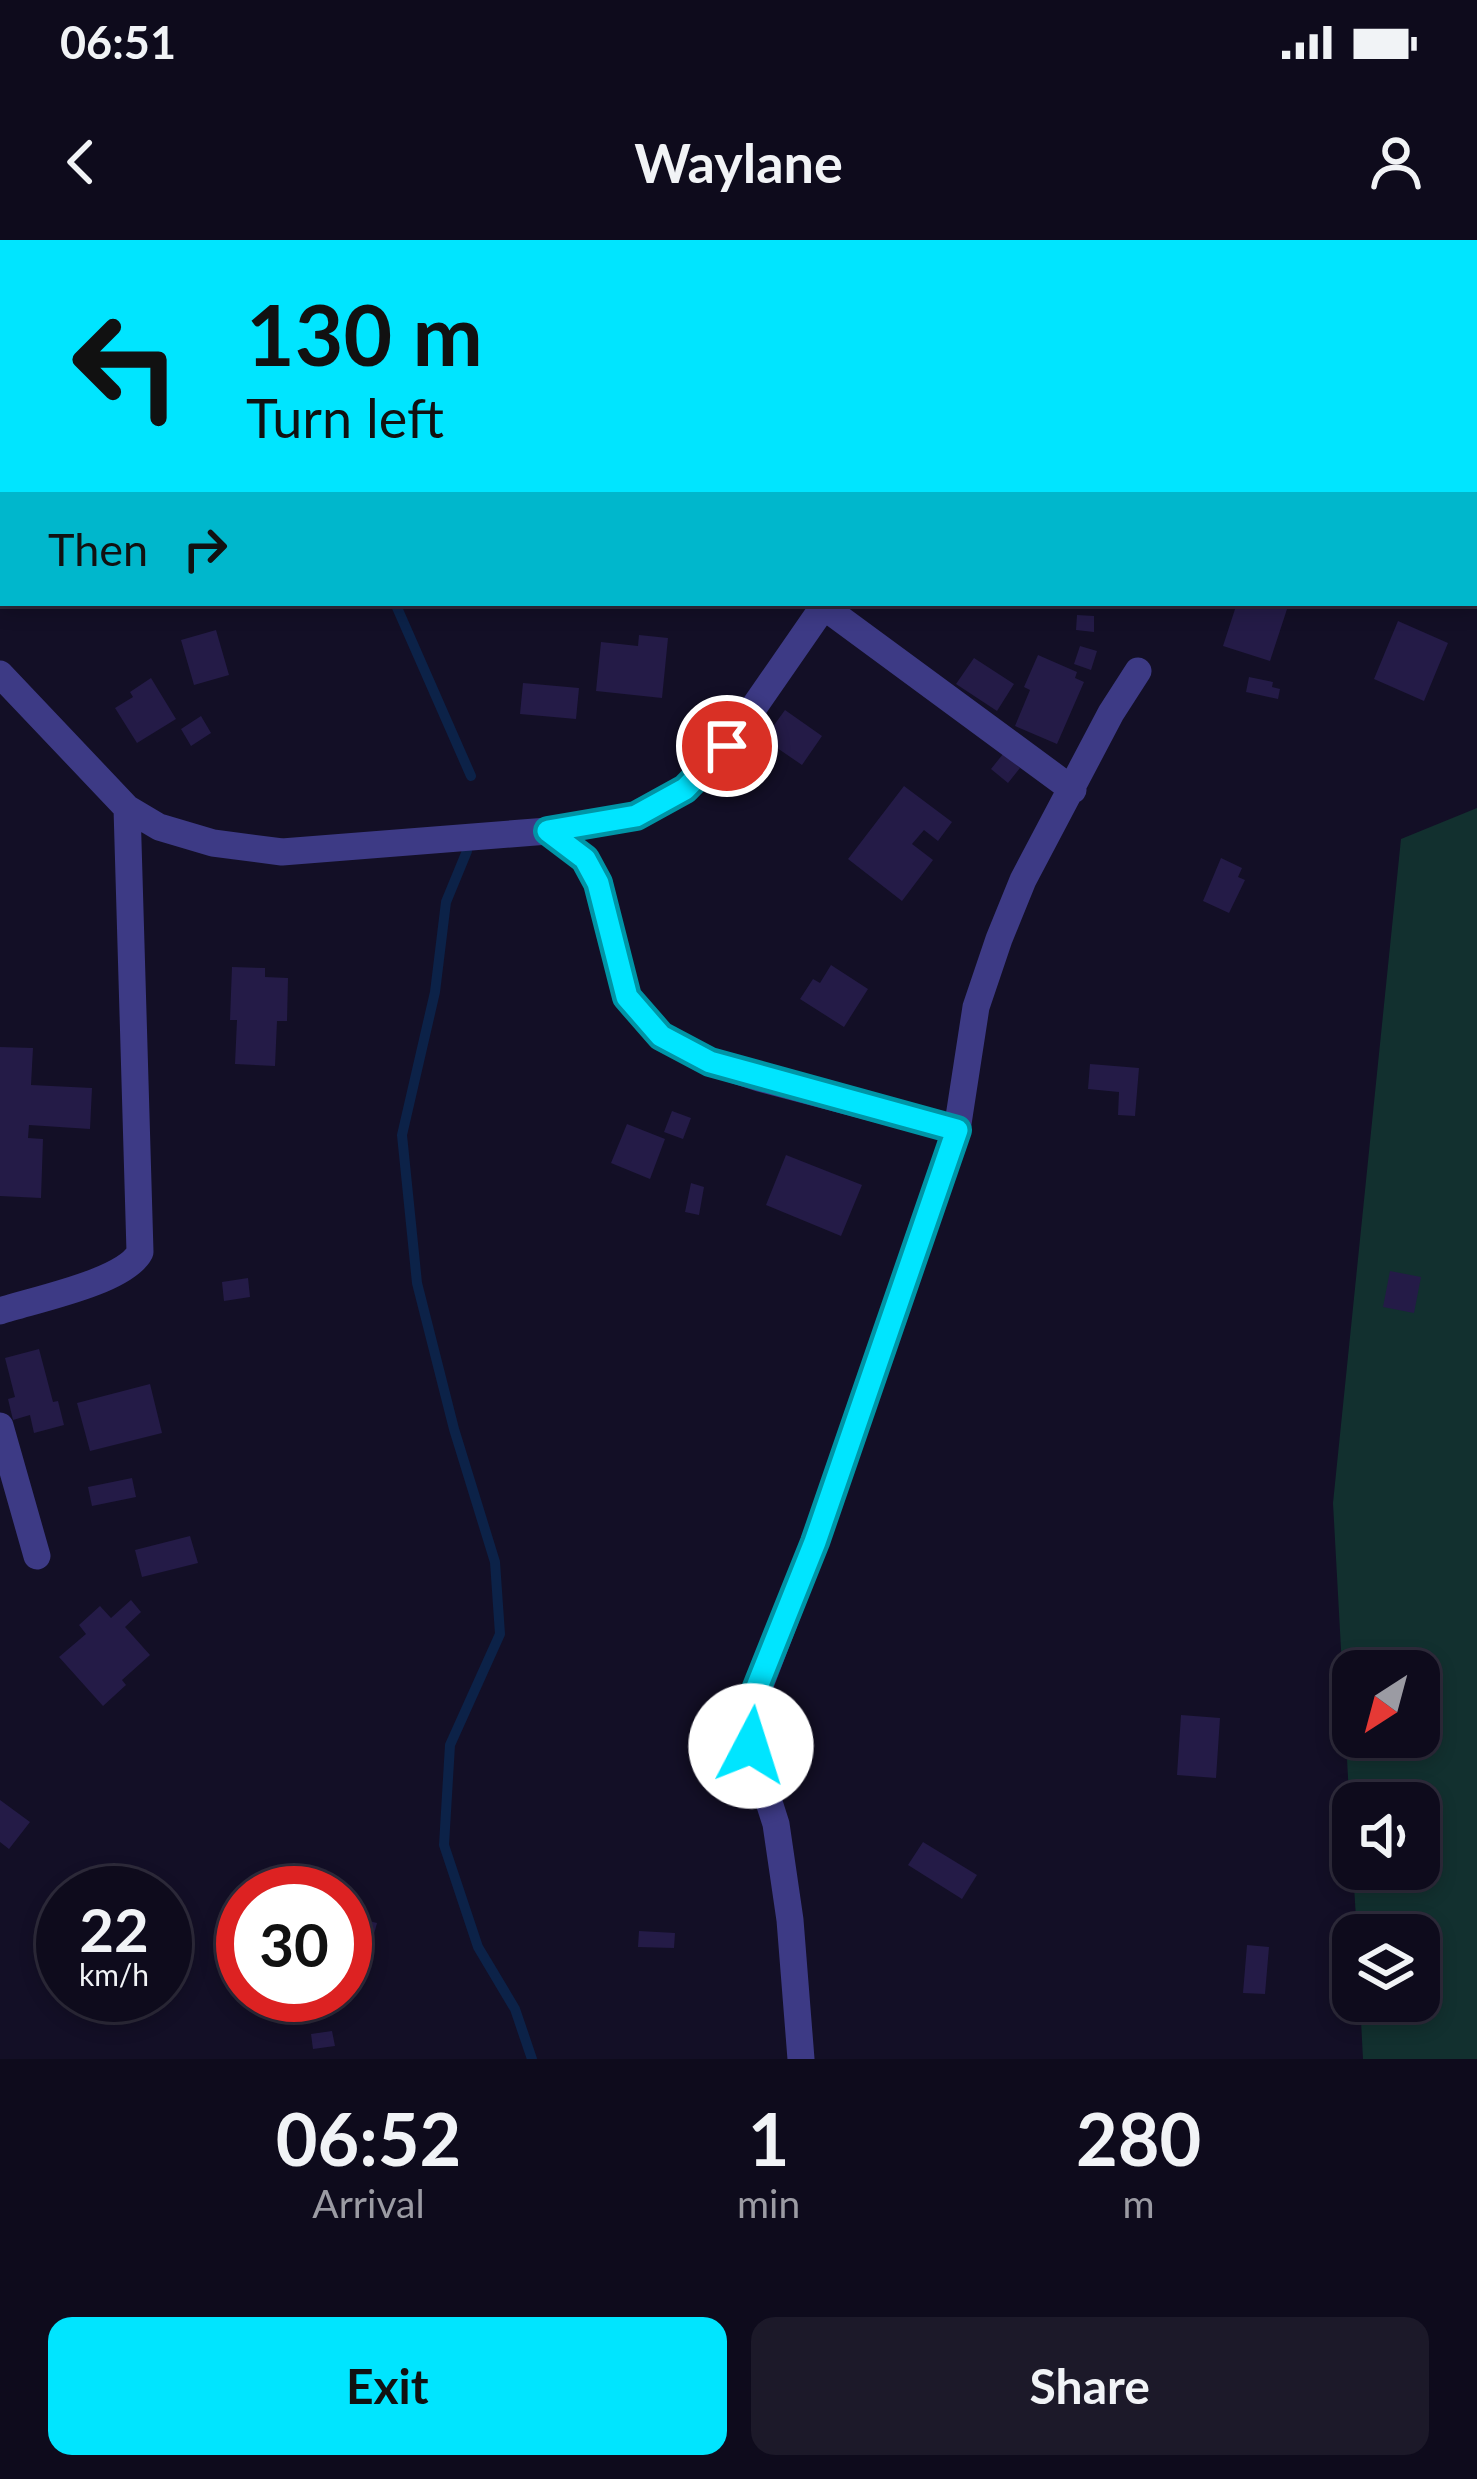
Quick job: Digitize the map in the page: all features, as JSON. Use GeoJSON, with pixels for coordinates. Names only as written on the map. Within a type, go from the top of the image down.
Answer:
{"type":"FeatureCollection","features":[{"type":"Feature","properties":{"kind":"street"},"geometry":{"type":"LineString","coordinates":[[0,674],[127,808],[159,827],[213,843],[282,852],[548,831],[636,816],[685,789],[727,746],[824,606]]}},
{"type":"Feature","properties":{"kind":"street"},"geometry":{"type":"LineString","coordinates":[[828,606],[1073,790]]}},
{"type":"Feature","properties":{"kind":"street"},"geometry":{"type":"LineString","coordinates":[[801,2059],[779,1843],[768,1791],[751,1746],[748,1714],[815,1542],[957,1130],[976,1007],[999,939],[1023,880],[1138,671]]}},
{"type":"Feature","properties":{"kind":"street"},"geometry":{"type":"LineString","coordinates":[[0,1311],[115,1275],[135,1263],[140,1252],[127,808]]}},
{"type":"Feature","properties":{"kind":"street"},"geometry":{"type":"LineString","coordinates":[[548,831],[585,859],[592,871],[614,935],[627,997],[661,1036],[743,1073],[957,1130]]}},
{"type":"Feature","properties":{"kind":"street"},"geometry":{"type":"LineString","coordinates":[[0,1426],[37,1556]]}},
{"type":"Feature","properties":{"kind":"green space"},"geometry":{"type":"Polygon","coordinates":[[[1477,808],[1477,2059],[1363,2059],[1361,2022],[1440,2022],[1440,1914],[1356,1914],[1354,1890],[1440,1890],[1440,1782],[1348,1782],[1347,1758],[1440,1758],[1440,1650],[1341,1650],[1333,1503],[1401,839],[1477,808]]]}},
{"type":"Feature","properties":{"kind":"building"},"geometry":{"type":"Polygon","coordinates":[[[1236,606],[1288,606],[1270,661],[1223,646],[1236,606]]]}},
{"type":"Feature","properties":{"kind":"building"},"geometry":{"type":"Polygon","coordinates":[[[1077,615],[1094,616],[1094,632],[1076,630],[1077,615]]]}},
{"type":"Feature","properties":{"kind":"building"},"geometry":{"type":"Polygon","coordinates":[[[1398,621],[1448,643],[1424,701],[1374,679],[1398,621]]]}},
{"type":"Feature","properties":{"kind":"building"},"geometry":{"type":"Polygon","coordinates":[[[216,630],[229,675],[194,685],[181,640],[216,630]]]}},
{"type":"Feature","properties":{"kind":"building"},"geometry":{"type":"Polygon","coordinates":[[[639,635],[668,638],[662,698],[596,691],[601,642],[638,646],[639,635]]]}},
{"type":"Feature","properties":{"kind":"building"},"geometry":{"type":"Polygon","coordinates":[[[1080,646],[1097,651],[1091,670],[1074,664],[1080,646]]]}},
{"type":"Feature","properties":{"kind":"building"},"geometry":{"type":"Polygon","coordinates":[[[1038,655],[1077,672],[1075,678],[1084,682],[1057,744],[1015,726],[1038,655]]]}},
{"type":"Feature","properties":{"kind":"building"},"geometry":{"type":"Polygon","coordinates":[[[974,658],[1014,684],[997,711],[956,684],[974,658]]]}},
{"type":"Feature","properties":{"kind":"building"},"geometry":{"type":"Polygon","coordinates":[[[1249,677],[1273,682],[1272,687],[1280,689],[1278,699],[1246,692],[1249,677]]]}},
{"type":"Feature","properties":{"kind":"building"},"geometry":{"type":"Polygon","coordinates":[[[151,678],[176,719],[137,743],[115,708],[151,678]]]}},
{"type":"Feature","properties":{"kind":"building"},"geometry":{"type":"Polygon","coordinates":[[[523,683],[579,688],[576,719],[520,714],[523,683]]]}},
{"type":"Feature","properties":{"kind":"building"},"geometry":{"type":"Polygon","coordinates":[[[785,710],[822,736],[802,765],[764,739],[785,710]]]}},
{"type":"Feature","properties":{"kind":"building"},"geometry":{"type":"Polygon","coordinates":[[[201,716],[211,733],[191,746],[181,729],[201,716]]]}},
{"type":"Feature","properties":{"kind":"building"},"geometry":{"type":"Polygon","coordinates":[[[1003,754],[1020,768],[1008,783],[991,769],[1003,754]]]}},
{"type":"Feature","properties":{"kind":"building"},"geometry":{"type":"Polygon","coordinates":[[[904,786],[952,822],[938,841],[924,830],[912,844],[933,860],[902,901],[848,859],[904,786]]]}},
{"type":"Feature","properties":{"kind":"building"},"geometry":{"type":"Polygon","coordinates":[[[1221,858],[1242,868],[1238,877],[1245,880],[1229,913],[1203,901],[1221,858]]]}},
{"type":"Feature","properties":{"kind":"building"},"geometry":{"type":"Polygon","coordinates":[[[831,965],[868,989],[844,1027],[800,999],[813,979],[820,983],[831,965]]]}},
{"type":"Feature","properties":{"kind":"building"},"geometry":{"type":"Polygon","coordinates":[[[232,967],[265,968],[265,977],[288,978],[287,1021],[277,1021],[275,1066],[235,1064],[237,1020],[230,1020],[232,967]]]}},
{"type":"Feature","properties":{"kind":"building"},"geometry":{"type":"Polygon","coordinates":[[[0,1047],[33,1048],[31,1085],[92,1088],[90,1129],[29,1125],[28,1138],[43,1139],[41,1198],[0,1196],[0,1047]]]}},
{"type":"Feature","properties":{"kind":"building"},"geometry":{"type":"Polygon","coordinates":[[[1090,1064],[1139,1068],[1135,1116],[1118,1115],[1119,1092],[1088,1089],[1090,1064]]]}},
{"type":"Feature","properties":{"kind":"building"},"geometry":{"type":"Polygon","coordinates":[[[672,1111],[691,1118],[683,1139],[664,1132],[672,1111]]]}},
{"type":"Feature","properties":{"kind":"building"},"geometry":{"type":"Polygon","coordinates":[[[627,1124],[665,1139],[650,1179],[611,1163],[627,1124]]]}},
{"type":"Feature","properties":{"kind":"building"},"geometry":{"type":"Polygon","coordinates":[[[786,1155],[862,1185],[841,1236],[766,1205],[786,1155]]]}},
{"type":"Feature","properties":{"kind":"building"},"geometry":{"type":"Polygon","coordinates":[[[691,1183],[704,1187],[699,1215],[685,1212],[691,1183]]]}},
{"type":"Feature","properties":{"kind":"building"},"geometry":{"type":"Polygon","coordinates":[[[1390,1271],[1421,1277],[1414,1313],[1383,1307],[1390,1271]]]}},
{"type":"Feature","properties":{"kind":"building"},"geometry":{"type":"Polygon","coordinates":[[[248,1278],[250,1297],[224,1301],[222,1282],[248,1278]]]}},
{"type":"Feature","properties":{"kind":"building"},"geometry":{"type":"Polygon","coordinates":[[[39,1349],[64,1425],[34,1433],[30,1415],[13,1420],[8,1399],[15,1397],[5,1358],[39,1349]]]}},
{"type":"Feature","properties":{"kind":"building"},"geometry":{"type":"Polygon","coordinates":[[[150,1384],[162,1433],[90,1451],[77,1403],[150,1384]]]}},
{"type":"Feature","properties":{"kind":"building"},"geometry":{"type":"Polygon","coordinates":[[[132,1478],[136,1497],[92,1506],[88,1487],[132,1478]]]}},
{"type":"Feature","properties":{"kind":"building"},"geometry":{"type":"Polygon","coordinates":[[[190,1536],[198,1563],[142,1577],[135,1550],[190,1536]]]}},
{"type":"Feature","properties":{"kind":"building"},"geometry":{"type":"Polygon","coordinates":[[[131,1600],[141,1612],[125,1627],[150,1655],[122,1680],[126,1685],[103,1706],[59,1657],[86,1634],[79,1625],[100,1606],[111,1618],[131,1600]]]}},
{"type":"Feature","properties":{"kind":"building"},"geometry":{"type":"Polygon","coordinates":[[[1181,1715],[1220,1718],[1216,1778],[1177,1775],[1181,1715]]]}},
{"type":"Feature","properties":{"kind":"building"},"geometry":{"type":"Polygon","coordinates":[[[0,1800],[30,1822],[9,1849],[0,1842],[0,1800]]]}},
{"type":"Feature","properties":{"kind":"building"},"geometry":{"type":"Polygon","coordinates":[[[923,1842],[977,1875],[962,1899],[908,1865],[923,1842]]]}},
{"type":"Feature","properties":{"kind":"building"},"geometry":{"type":"Polygon","coordinates":[[[639,1931],[675,1933],[674,1948],[638,1947],[639,1931]]]}},
{"type":"Feature","properties":{"kind":"building"},"geometry":{"type":"Polygon","coordinates":[[[1247,1945],[1269,1947],[1265,1994],[1243,1993],[1247,1945]]]}},
{"type":"Feature","properties":{"kind":"building"},"geometry":{"type":"Polygon","coordinates":[[[332,2031],[335,2046],[313,2049],[311,2034],[332,2031]]]}},
{"type":"Feature","properties":{"kind":"waterway"},"geometry":{"type":"LineString","coordinates":[[396,606],[471,776]]}},
{"type":"Feature","properties":{"kind":"waterway"},"geometry":{"type":"LineString","coordinates":[[467,851],[446,902],[435,992],[402,1135],[417,1283],[454,1429],[495,1562],[500,1634],[450,1745],[444,1845],[478,1947],[515,2009],[532,2059]]}},
{"type":"Feature","properties":{"kind":"route"},"geometry":{"type":"LineString","coordinates":[[727,746],[685,789],[636,816],[548,831],[585,859],[598,883],[627,997],[661,1036],[710,1062],[957,1130],[815,1542],[755,1692],[748,1714],[751,1746]]}}]}
